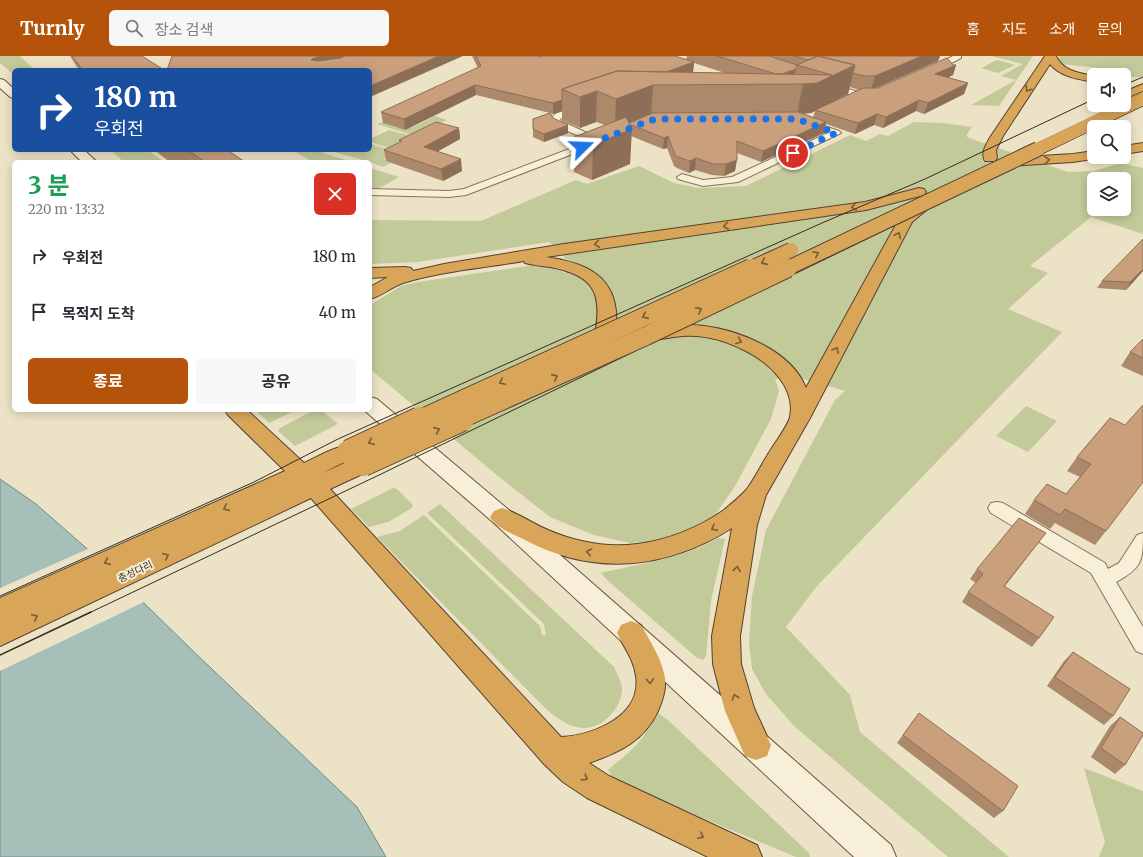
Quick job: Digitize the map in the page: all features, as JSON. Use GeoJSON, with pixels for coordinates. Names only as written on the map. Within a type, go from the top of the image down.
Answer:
{"type":"FeatureCollection","features":[{"type":"Feature","properties":{"kind":"highway"},"geometry":{"type":"LineString","coordinates":[[990,158],[990,150],[997,136],[1051,56],[1056,66],[1087,77]]}},
{"type":"Feature","properties":{"kind":"highway"},"geometry":{"type":"LineString","coordinates":[[1131,83],[1143,83]]}},
{"type":"Feature","properties":{"kind":"highway"},"geometry":{"type":"LineString","coordinates":[[1131,93],[1143,87]]}},
{"type":"Feature","properties":{"kind":"highway"},"geometry":{"type":"LineString","coordinates":[[266,500],[356,458],[646,336],[1008,162],[1143,99]]}},
{"type":"Feature","properties":{"kind":"highway"},"geometry":{"type":"LineString","coordinates":[[356,458],[604,334],[919,192],[1089,112]]}},
{"type":"Feature","properties":{"kind":"highway"},"geometry":{"type":"LineString","coordinates":[[1131,149],[1143,147]]}},
{"type":"Feature","properties":{"kind":"highway"},"geometry":{"type":"LineString","coordinates":[[1008,162],[1073,158],[1087,155]]}},
{"type":"Feature","properties":{"kind":"highway"},"geometry":{"type":"LineString","coordinates":[[372,293],[396,280],[444,269],[508,260],[564,249],[866,206],[919,192]]}},
{"type":"Feature","properties":{"kind":"highway"},"geometry":{"type":"LineString","coordinates":[[756,745],[740,711],[727,664],[726,636],[745,524],[755,495],[800,418],[906,219],[935,197]]}},
{"type":"Feature","properties":{"kind":"highway"},"geometry":{"type":"LineString","coordinates":[[508,260],[542,261],[569,267],[580,271],[600,284],[608,302],[608,321],[604,334]]}},
{"type":"Feature","properties":{"kind":"highway"},"geometry":{"type":"LineString","coordinates":[[372,273],[444,269]]}},
{"type":"Feature","properties":{"kind":"highway"},"geometry":{"type":"LineString","coordinates":[[646,336],[683,330],[702,332],[739,340],[756,348],[770,357],[790,378],[800,401],[800,418]]}},
{"type":"Feature","properties":{"kind":"highway"},"geometry":{"type":"LineString","coordinates":[[237,412],[308,480],[555,753],[574,771],[598,787],[745,857]]}},
{"type":"Feature","properties":{"kind":"highway"},"geometry":{"type":"LineString","coordinates":[[502,517],[540,537],[573,548],[604,555],[633,555],[654,552],[679,544],[704,533],[737,514],[755,495]]}},
{"type":"Feature","properties":{"kind":"highway","name":"충성다리"},"geometry":{"type":"LineString","coordinates":[[0,610],[266,500]]}},
{"type":"Feature","properties":{"kind":"highway","name":"충성다리"},"geometry":{"type":"LineString","coordinates":[[0,634],[266,500]]}},
{"type":"Feature","properties":{"kind":"highway"},"geometry":{"type":"LineString","coordinates":[[555,753],[571,753],[595,745],[625,731],[639,717],[648,702],[651,684],[648,664],[631,633]]}},
{"type":"Feature","properties":{"kind":"main road"},"geometry":{"type":"LineString","coordinates":[[0,82],[12,93]]}},
{"type":"Feature","properties":{"kind":"main road"},"geometry":{"type":"LineString","coordinates":[[79,152],[88,160]]}},
{"type":"Feature","properties":{"kind":"main road"},"geometry":{"type":"LineString","coordinates":[[372,406],[502,517],[879,857]]}},
{"type":"Feature","properties":{"kind":"street"},"geometry":{"type":"LineString","coordinates":[[920,74],[957,58],[957,56]]}},
{"type":"Feature","properties":{"kind":"street"},"geometry":{"type":"LineString","coordinates":[[818,82],[859,94],[872,95],[885,90]]}},
{"type":"Feature","properties":{"kind":"street"},"geometry":{"type":"LineString","coordinates":[[846,100],[859,94]]}},
{"type":"Feature","properties":{"kind":"street"},"geometry":{"type":"LineString","coordinates":[[372,192],[450,194],[466,192],[600,140],[557,123],[555,119],[558,116],[593,103]]}},
{"type":"Feature","properties":{"kind":"street"},"geometry":{"type":"LineString","coordinates":[[682,177],[703,184],[734,180],[836,133],[797,119],[813,116]]}},
{"type":"Feature","properties":{"kind":"street"},"geometry":{"type":"LineString","coordinates":[[997,508],[1098,568],[1143,646]]}},
{"type":"Feature","properties":{"kind":"street"},"geometry":{"type":"LineString","coordinates":[[1105,579],[1126,568],[1141,549]]}},
{"type":"Feature","properties":{"kind":"green space"},"geometry":{"type":"Polygon","coordinates":[[[0,56],[20,56],[33,68],[12,68],[12,73],[0,63],[0,56]]]}},
{"type":"Feature","properties":{"kind":"green space"},"geometry":{"type":"Polygon","coordinates":[[[991,56],[1033,56],[999,106],[971,105],[1016,80],[1001,76],[1023,64],[991,56]]]}},
{"type":"Feature","properties":{"kind":"green space"},"geometry":{"type":"Polygon","coordinates":[[[1060,56],[1143,56],[1143,77],[1131,77],[1131,68],[1098,68],[1061,64],[1058,59],[1060,56]]]}},
{"type":"Feature","properties":{"kind":"green space"},"geometry":{"type":"Polygon","coordinates":[[[997,60],[1015,65],[998,73],[981,68],[997,60]]]}},
{"type":"Feature","properties":{"kind":"green space"},"geometry":{"type":"Polygon","coordinates":[[[435,116],[447,120],[415,136],[377,124],[384,121],[391,126],[404,129],[415,126],[435,116]]]}},
{"type":"Feature","properties":{"kind":"green space"},"geometry":{"type":"Polygon","coordinates":[[[914,122],[943,123],[972,127],[966,136],[972,139],[1068,172],[1094,171],[1118,164],[1125,164],[1143,168],[1143,234],[1091,217],[1030,266],[1048,273],[1008,309],[1062,332],[817,586],[786,627],[850,695],[860,732],[1009,857],[948,857],[794,726],[766,694],[752,669],[749,642],[752,596],[766,530],[835,400],[845,391],[804,379],[775,379],[779,391],[771,419],[735,486],[716,514],[675,538],[630,543],[594,535],[550,517],[498,476],[372,371],[372,304],[401,286],[418,282],[534,265],[553,268],[565,273],[572,261],[565,259],[564,255],[549,242],[418,262],[372,264],[372,220],[481,221],[576,180],[587,184],[639,166],[674,183],[698,188],[746,186],[850,135],[866,141],[880,134],[888,136],[914,122]]]}},
{"type":"Feature","properties":{"kind":"green space"},"geometry":{"type":"Polygon","coordinates":[[[389,130],[412,136],[389,148],[372,143],[372,138],[389,130]]]}},
{"type":"Feature","properties":{"kind":"green space"},"geometry":{"type":"Polygon","coordinates":[[[372,145],[388,149],[392,154],[383,159],[393,162],[383,167],[372,163],[372,160],[363,160],[335,152],[372,152],[372,145]]]}},
{"type":"Feature","properties":{"kind":"green space"},"geometry":{"type":"Polygon","coordinates":[[[112,152],[151,152],[161,160],[122,160],[112,152]]]}},
{"type":"Feature","properties":{"kind":"green space"},"geometry":{"type":"Polygon","coordinates":[[[296,152],[320,152],[346,160],[310,160],[296,152]]]}},
{"type":"Feature","properties":{"kind":"green space"},"geometry":{"type":"Polygon","coordinates":[[[372,169],[399,177],[380,188],[372,188],[372,169]]]}},
{"type":"Feature","properties":{"kind":"green space"},"geometry":{"type":"Polygon","coordinates":[[[1026,406],[1057,421],[1028,452],[996,436],[1026,406]]]}},
{"type":"Feature","properties":{"kind":"green space"},"geometry":{"type":"Polygon","coordinates":[[[257,412],[292,412],[269,423],[257,412]]]}},
{"type":"Feature","properties":{"kind":"green space"},"geometry":{"type":"Polygon","coordinates":[[[310,412],[323,412],[338,424],[295,446],[278,431],[280,428],[310,412]]]}},
{"type":"Feature","properties":{"kind":"green space"},"geometry":{"type":"Polygon","coordinates":[[[393,488],[397,489],[413,505],[412,508],[388,522],[369,527],[351,509],[393,488]]]}},
{"type":"Feature","properties":{"kind":"green space"},"geometry":{"type":"Polygon","coordinates":[[[440,504],[614,667],[620,679],[622,687],[621,694],[616,708],[605,720],[599,724],[584,728],[567,724],[552,714],[377,537],[400,531],[424,515],[540,626],[542,635],[546,635],[544,624],[427,513],[440,504]]]}},
{"type":"Feature","properties":{"kind":"green space"},"geometry":{"type":"Polygon","coordinates":[[[718,538],[725,539],[711,601],[706,656],[703,660],[697,658],[601,573],[691,551],[718,538]]]}},
{"type":"Feature","properties":{"kind":"green space"},"geometry":{"type":"Polygon","coordinates":[[[656,712],[668,720],[809,853],[810,857],[796,857],[633,789],[613,779],[608,770],[640,741],[656,712]]]}},
{"type":"Feature","properties":{"kind":"green space"},"geometry":{"type":"Polygon","coordinates":[[[1084,768],[1143,791],[1143,857],[1099,857],[1105,842],[1084,768]]]}},
{"type":"Feature","properties":{"kind":"water"},"geometry":{"type":"Polygon","coordinates":[[[0,479],[36,504],[101,561],[357,807],[386,857],[0,857],[0,479]]]}},
{"type":"Feature","properties":{"kind":"pier"},"geometry":{"type":"Polygon","coordinates":[[[90,548],[146,601],[0,671],[0,588],[90,548]]]}},
{"type":"Feature","properties":{"kind":"building"},"geometry":{"type":"Polygon","coordinates":[[[72,56],[142,56],[161,68],[81,68],[72,56]]]}},
{"type":"Feature","properties":{"kind":"building"},"geometry":{"type":"Polygon","coordinates":[[[172,56],[320,56],[311,60],[319,61],[345,56],[439,56],[372,85],[372,68],[168,68],[172,56]]]}},
{"type":"Feature","properties":{"kind":"building"},"geometry":{"type":"Polygon","coordinates":[[[476,56],[675,56],[694,62],[666,72],[617,71],[562,89],[562,100],[553,103],[475,85],[404,119],[381,112],[481,66],[476,56]]]}},
{"type":"Feature","properties":{"kind":"building"},"geometry":{"type":"Polygon","coordinates":[[[717,56],[769,56],[797,65],[796,69],[782,74],[776,74],[717,56]]]}},
{"type":"Feature","properties":{"kind":"building"},"geometry":{"type":"Polygon","coordinates":[[[793,56],[818,56],[808,60],[793,56]]]}},
{"type":"Feature","properties":{"kind":"building"},"geometry":{"type":"Polygon","coordinates":[[[818,56],[855,65],[817,83],[653,85],[616,99],[597,91],[580,97],[562,89],[617,71],[832,75],[797,65],[818,56]]]}},
{"type":"Feature","properties":{"kind":"building"},"geometry":{"type":"Polygon","coordinates":[[[818,56],[922,56],[875,76],[864,76],[853,73],[855,65],[818,56]]]}},
{"type":"Feature","properties":{"kind":"building"},"geometry":{"type":"Polygon","coordinates":[[[947,58],[953,65],[956,65],[935,74],[968,83],[928,103],[919,100],[886,117],[877,114],[858,123],[815,110],[863,88],[878,88],[947,58]]]}},
{"type":"Feature","properties":{"kind":"building"},"geometry":{"type":"Polygon","coordinates":[[[798,112],[826,122],[763,151],[737,141],[737,160],[726,164],[713,164],[696,158],[690,161],[678,157],[675,155],[668,136],[664,138],[629,124],[653,113],[798,112]]]}},
{"type":"Feature","properties":{"kind":"building"},"geometry":{"type":"Polygon","coordinates":[[[550,113],[553,118],[568,125],[544,134],[533,129],[533,119],[550,113]]]}},
{"type":"Feature","properties":{"kind":"building"},"geometry":{"type":"Polygon","coordinates":[[[626,117],[632,129],[593,145],[574,137],[626,117]]]}},
{"type":"Feature","properties":{"kind":"building"},"geometry":{"type":"Polygon","coordinates":[[[436,122],[459,128],[424,147],[461,159],[441,169],[384,150],[402,141],[399,140],[436,122]]]}},
{"type":"Feature","properties":{"kind":"building"},"geometry":{"type":"Polygon","coordinates":[[[191,152],[230,152],[242,160],[202,160],[191,152]]]}},
{"type":"Feature","properties":{"kind":"building"},"geometry":{"type":"Polygon","coordinates":[[[1143,239],[1143,269],[1130,282],[1102,281],[1143,239]]]}},
{"type":"Feature","properties":{"kind":"building"},"geometry":{"type":"Polygon","coordinates":[[[1143,339],[1143,358],[1130,352],[1143,339]]]}},
{"type":"Feature","properties":{"kind":"building"},"geometry":{"type":"Polygon","coordinates":[[[1143,405],[1143,482],[1106,531],[1065,509],[1060,515],[1034,500],[1047,484],[1066,494],[1091,464],[1077,457],[1110,418],[1125,425],[1143,405]]]}},
{"type":"Feature","properties":{"kind":"building"},"geometry":{"type":"Polygon","coordinates":[[[1019,518],[1046,533],[1004,586],[1054,617],[1039,638],[968,592],[983,574],[977,569],[1019,518]]]}},
{"type":"Feature","properties":{"kind":"building"},"geometry":{"type":"Polygon","coordinates":[[[1073,652],[1130,689],[1113,716],[1055,677],[1073,652]]]}},
{"type":"Feature","properties":{"kind":"building"},"geometry":{"type":"Polygon","coordinates":[[[919,713],[1018,786],[1003,811],[903,735],[919,713]]]}},
{"type":"Feature","properties":{"kind":"building"},"geometry":{"type":"Polygon","coordinates":[[[1120,717],[1143,733],[1125,765],[1101,748],[1120,717]]]}},
{"type":"Feature","properties":{"kind":"tram line"},"geometry":{"type":"LineString","coordinates":[[1131,82],[1143,77]]}},
{"type":"Feature","properties":{"kind":"tram line"},"geometry":{"type":"LineString","coordinates":[[0,596],[254,482],[338,439],[822,223],[925,179],[1087,102]]}},
{"type":"Feature","properties":{"kind":"tram line"},"geometry":{"type":"LineString","coordinates":[[1114,120],[1143,106]]}},
{"type":"Feature","properties":{"kind":"tram line"},"geometry":{"type":"LineString","coordinates":[[89,613],[377,476],[1087,132]]}},
{"type":"Feature","properties":{"kind":"tram line"},"geometry":{"type":"LineString","coordinates":[[0,655],[91,612]]}},
{"type":"Feature","properties":{"kind":"route"},"geometry":{"type":"LineString","coordinates":[[582,147],[651,120],[664,119],[797,119],[836,133],[793,153]]}}]}
